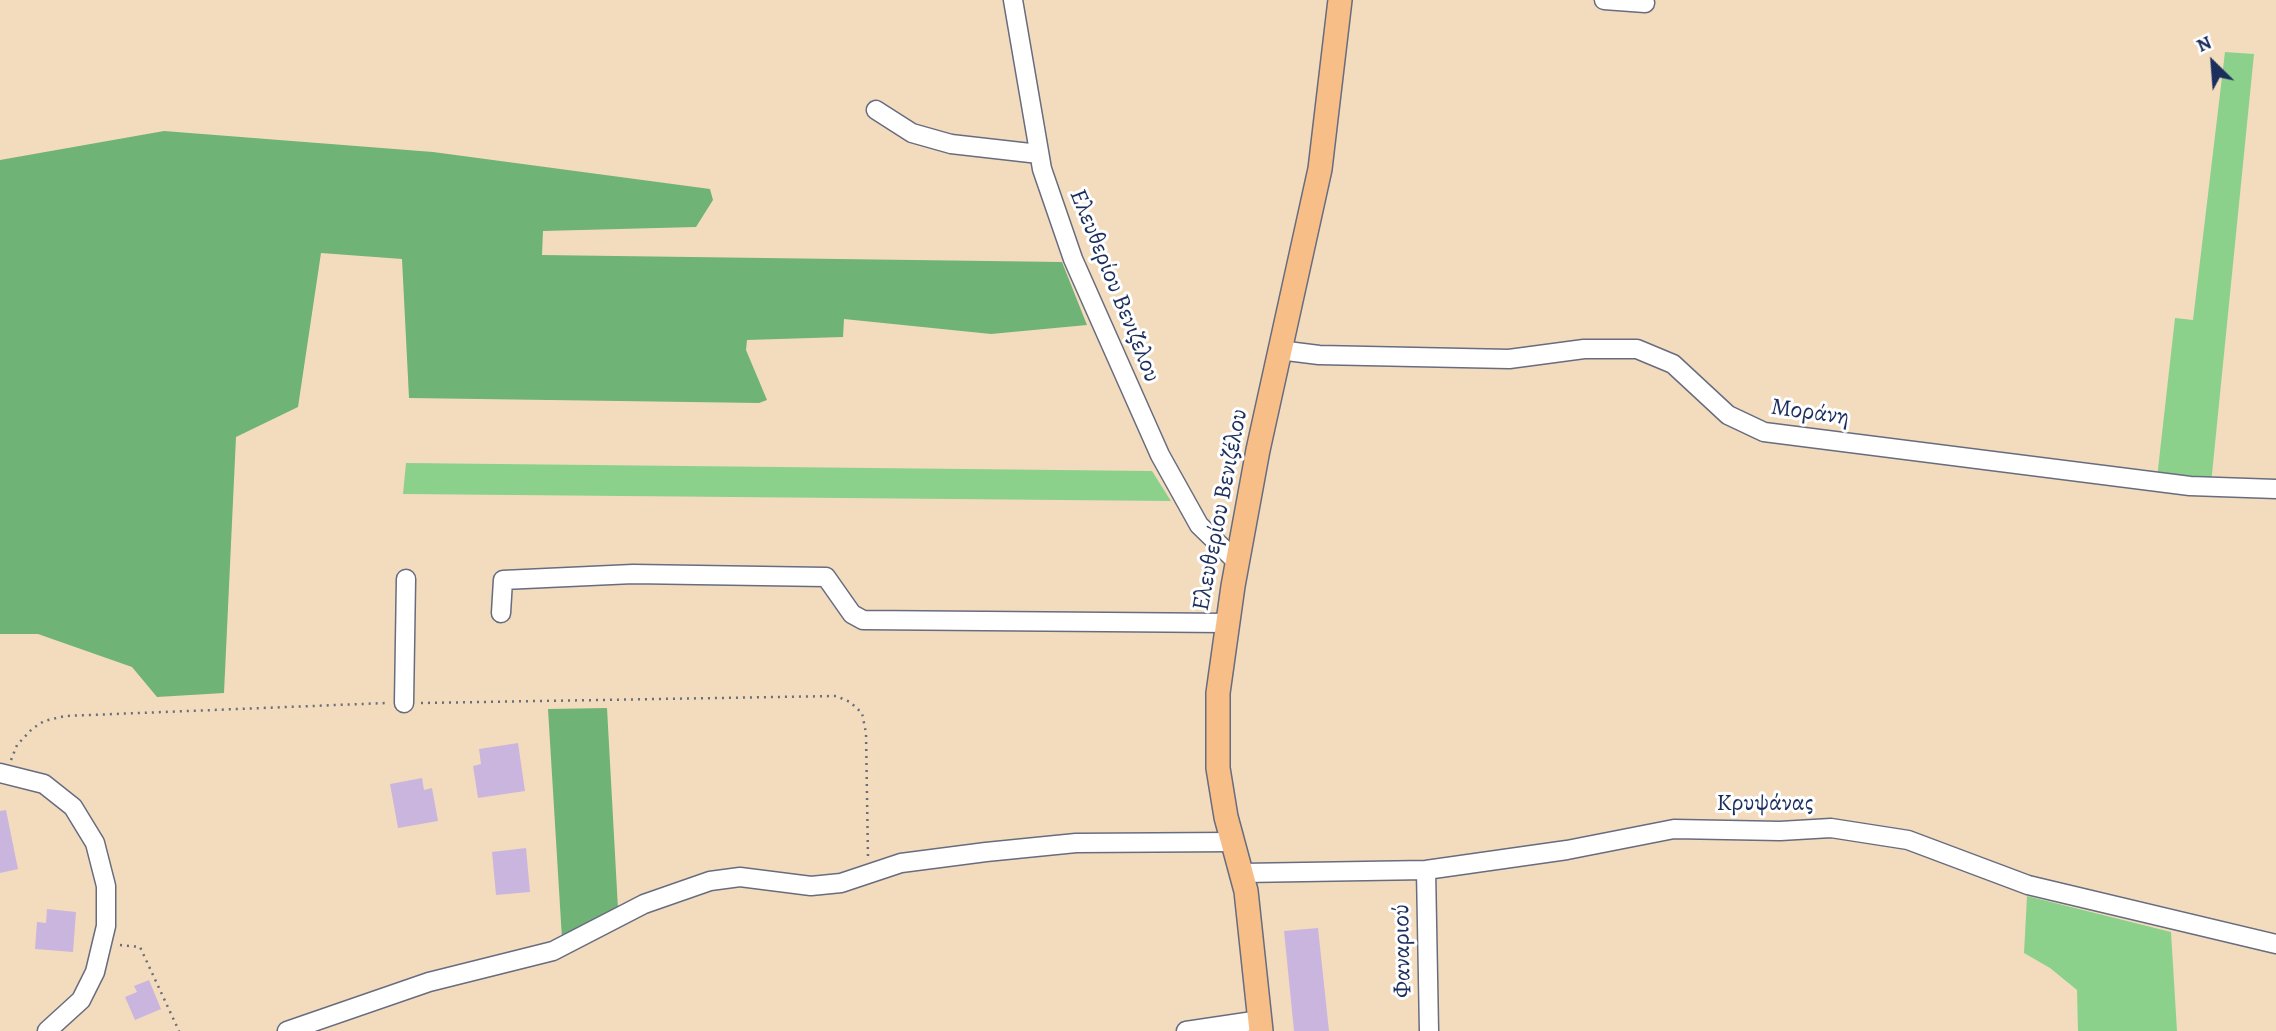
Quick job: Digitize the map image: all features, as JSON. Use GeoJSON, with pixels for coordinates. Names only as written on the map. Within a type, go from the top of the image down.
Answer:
{"type":"FeatureCollection","features":[{"type":"Feature","properties":{"kind":"main road","name":"Ελευθερίου Βενιζέλου"},"geometry":{"type":"LineString","coordinates":[[1260,1025],[1250,912],[1243,873],[1223,803],[1217,749],[1218,693],[1237,562],[1279,350],[1320,169],[1340,0]]}},
{"type":"Feature","properties":{"kind":"street","name":"Ελευθερίου Βενιζελου"},"geometry":{"type":"LineString","coordinates":[[1013,0],[1039,154],[1073,259],[1140,415],[1199,525],[1237,562]]}},
{"type":"Feature","properties":{"kind":"street"},"geometry":{"type":"LineString","coordinates":[[1604,0],[1645,3]]}},
{"type":"Feature","properties":{"kind":"street"},"geometry":{"type":"LineString","coordinates":[[877,110],[912,133],[951,144],[1039,154]]}},
{"type":"Feature","properties":{"kind":"street","name":"Μοράνη"},"geometry":{"type":"LineString","coordinates":[[1279,350],[1319,355],[1509,359],[1593,348],[1637,349],[1673,365],[1728,415],[1764,432],[2190,486],[2276,489]]}},
{"type":"Feature","properties":{"kind":"street"},"geometry":{"type":"LineString","coordinates":[[501,614],[503,580],[647,575],[826,577],[852,614],[863,620],[1227,623]]}},
{"type":"Feature","properties":{"kind":"street"},"geometry":{"type":"LineString","coordinates":[[404,703],[407,579]]}},
{"type":"Feature","properties":{"kind":"street"},"geometry":{"type":"LineString","coordinates":[[4,773],[33,780],[55,792],[72,807],[88,828],[100,859],[106,886],[103,943],[95,972],[81,1000],[47,1031]]}},
{"type":"Feature","properties":{"kind":"street","name":"Κρυψάνας"},"geometry":{"type":"LineString","coordinates":[[1243,873],[1426,870],[1579,848],[1674,829],[1780,831],[1831,828],[1908,840],[2028,886],[2276,944]]}},
{"type":"Feature","properties":{"kind":"street"},"geometry":{"type":"LineString","coordinates":[[287,1031],[429,982],[553,951],[644,904],[710,881],[740,877],[811,887],[841,883],[870,872],[944,857],[1076,843],[1233,842]]}},
{"type":"Feature","properties":{"kind":"street","name":"Φαναριού"},"geometry":{"type":"LineString","coordinates":[[1426,870],[1429,1031]]}},
{"type":"Feature","properties":{"kind":"street"},"geometry":{"type":"LineString","coordinates":[[1185,1031],[1260,1025]]}},
{"type":"Feature","properties":{"kind":"path"},"geometry":{"type":"LineString","coordinates":[[4,773],[13,751],[26,734],[44,721],[65,716],[404,703],[836,696],[850,702],[862,713],[866,733],[865,845],[870,872]]}},
{"type":"Feature","properties":{"kind":"path"},"geometry":{"type":"LineString","coordinates":[[103,943],[140,947],[179,1031]]}},
{"type":"Feature","properties":{"kind":"green space"},"geometry":{"type":"Polygon","coordinates":[[[2225,52],[2254,54],[2211,484],[2157,478],[2175,318],[2193,320],[2225,52]]]}},
{"type":"Feature","properties":{"kind":"green space"},"geometry":{"type":"Polygon","coordinates":[[[164,131],[433,152],[710,189],[713,200],[696,227],[543,231],[542,255],[1062,262],[1087,325],[991,334],[844,319],[843,337],[747,340],[746,350],[767,400],[759,403],[409,398],[402,259],[321,253],[298,407],[236,437],[224,693],[157,697],[132,667],[38,634],[0,634],[0,160],[164,131]]]}},
{"type":"Feature","properties":{"kind":"green space"},"geometry":{"type":"Polygon","coordinates":[[[406,463],[1152,471],[1171,501],[403,494],[406,463]]]}},
{"type":"Feature","properties":{"kind":"green space"},"geometry":{"type":"Polygon","coordinates":[[[607,708],[618,909],[562,939],[548,709],[607,708]]]}},
{"type":"Feature","properties":{"kind":"green space"},"geometry":{"type":"Polygon","coordinates":[[[2027,896],[2171,932],[2177,1031],[2078,1031],[2077,990],[2050,968],[2024,953],[2027,896]]]}},
{"type":"Feature","properties":{"kind":"building"},"geometry":{"type":"Polygon","coordinates":[[[518,743],[525,791],[478,798],[473,766],[481,764],[479,749],[518,743]]]}},
{"type":"Feature","properties":{"kind":"building"},"geometry":{"type":"Polygon","coordinates":[[[422,778],[424,790],[432,788],[438,821],[398,828],[390,784],[422,778]]]}},
{"type":"Feature","properties":{"kind":"building"},"geometry":{"type":"Polygon","coordinates":[[[6,810],[18,869],[0,873],[0,811],[6,810]]]}},
{"type":"Feature","properties":{"kind":"building"},"geometry":{"type":"Polygon","coordinates":[[[526,848],[530,892],[496,895],[492,852],[526,848]]]}},
{"type":"Feature","properties":{"kind":"building"},"geometry":{"type":"Polygon","coordinates":[[[47,909],[76,912],[73,952],[35,949],[37,922],[46,923],[47,909]]]}},
{"type":"Feature","properties":{"kind":"building"},"geometry":{"type":"Polygon","coordinates":[[[1318,928],[1329,1031],[1294,1031],[1284,931],[1318,928]]]}},
{"type":"Feature","properties":{"kind":"building"},"geometry":{"type":"Polygon","coordinates":[[[149,980],[161,1009],[135,1020],[125,997],[137,992],[134,986],[149,980]]]}}]}
